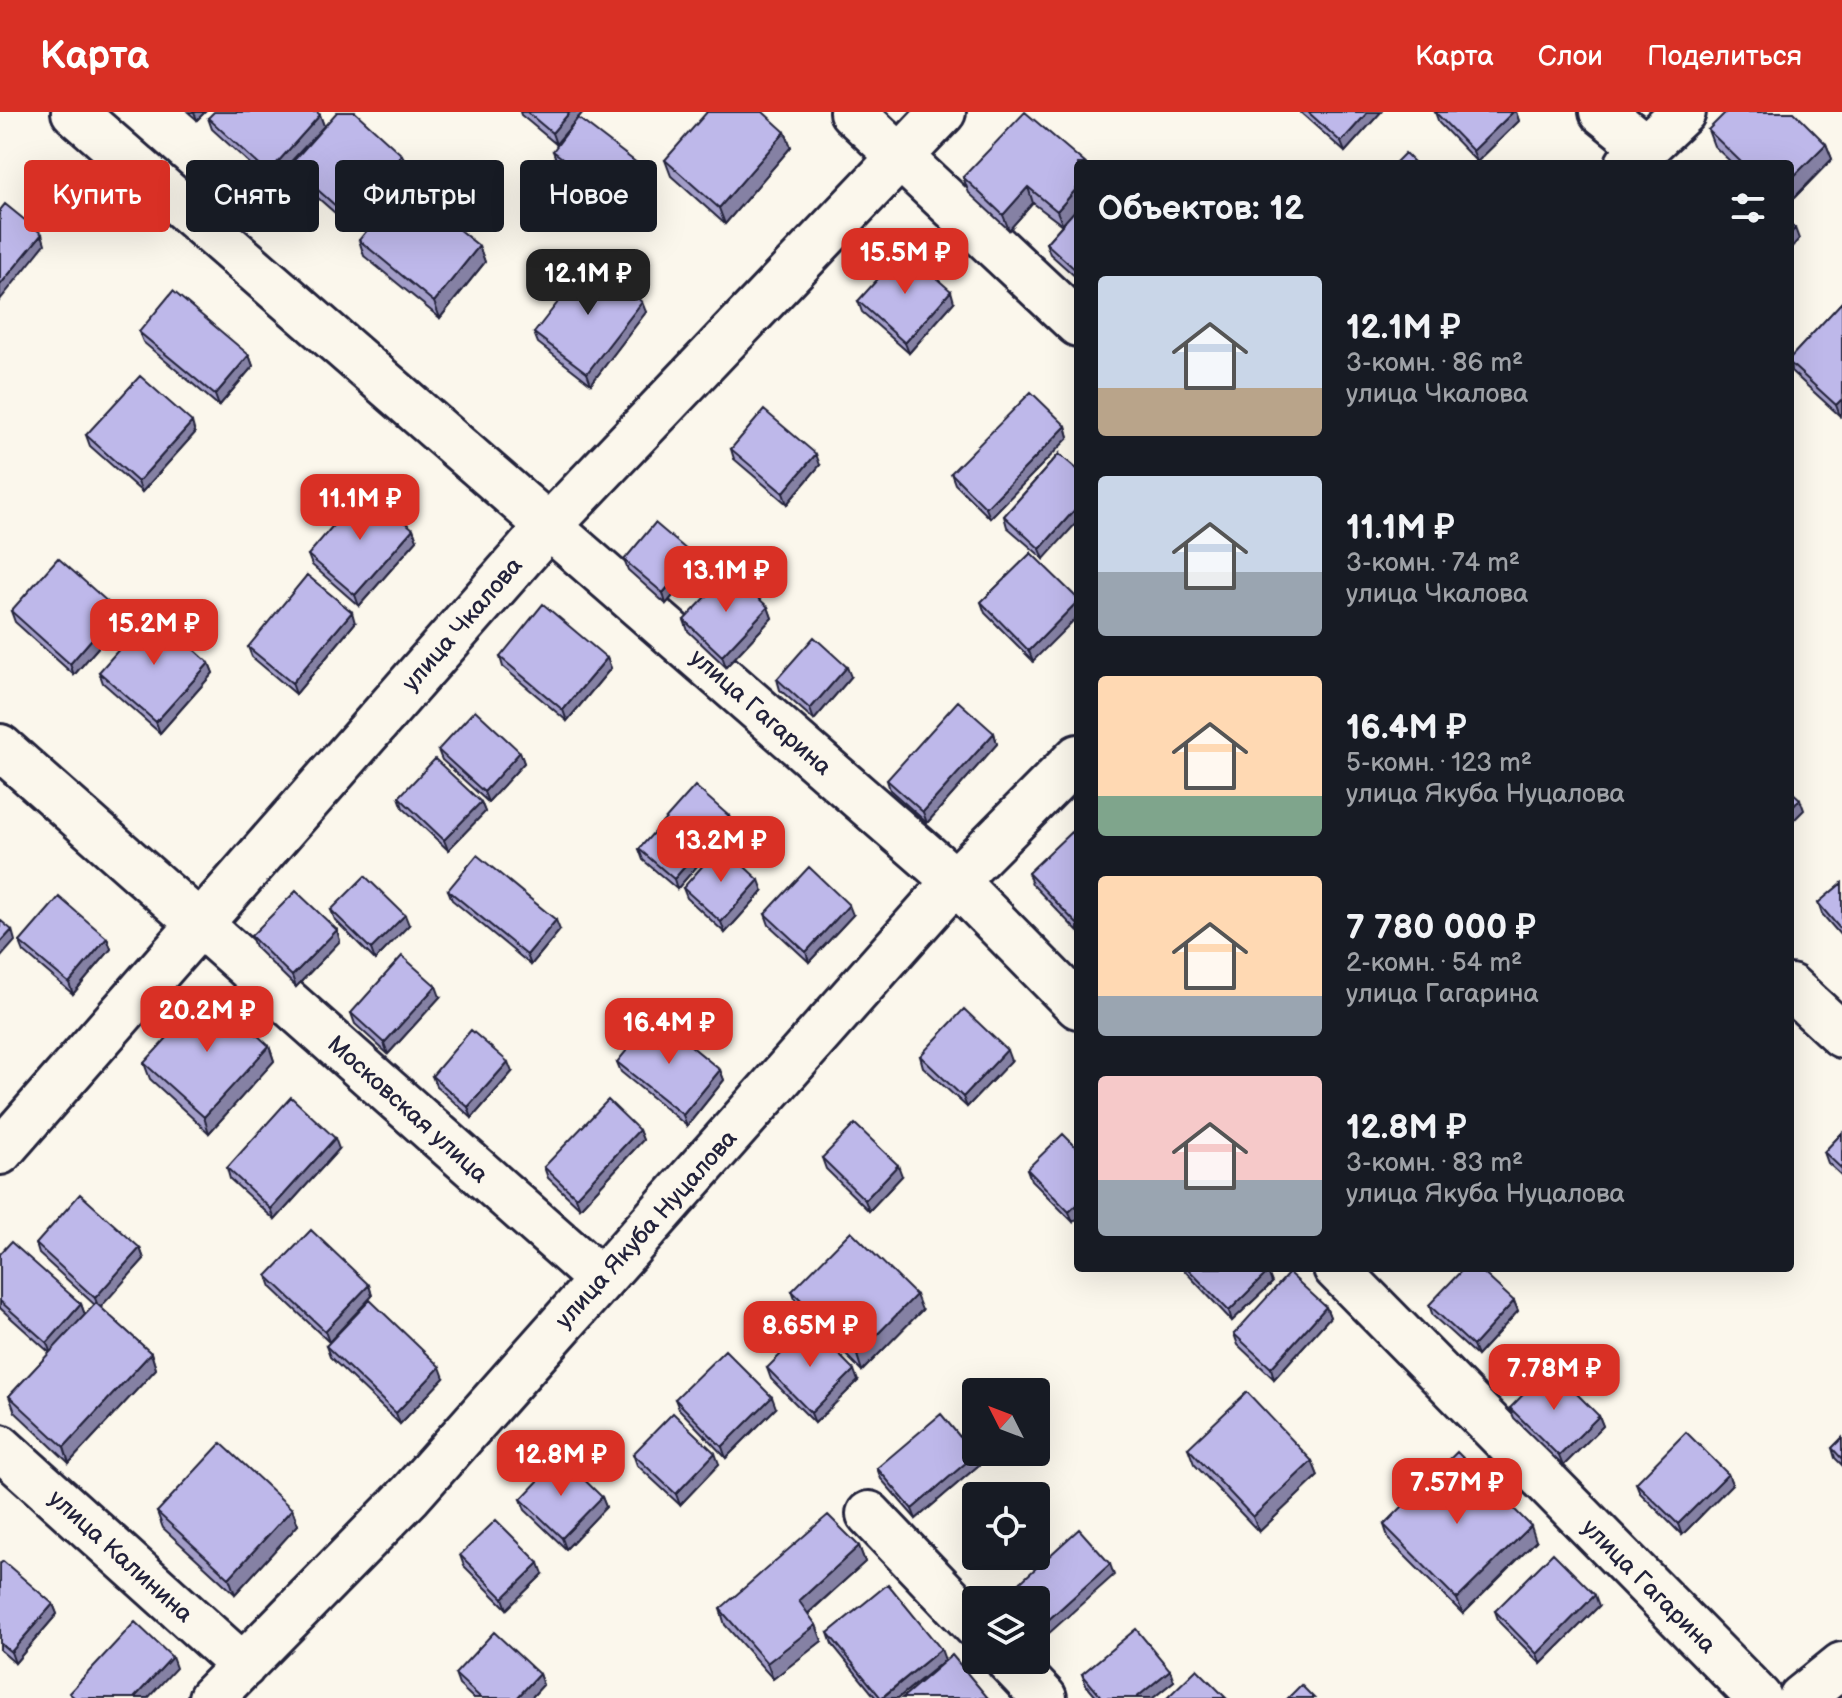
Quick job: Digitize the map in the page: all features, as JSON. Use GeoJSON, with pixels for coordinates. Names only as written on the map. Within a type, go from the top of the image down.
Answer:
{"type":"FeatureCollection","features":[{"type":"Feature","properties":{"kind":"street","name":"улица Гагарина"},"geometry":{"type":"LineString","coordinates":[[74,112],[955,881],[1074,1002]]}},
{"type":"Feature","properties":{"kind":"street"},"geometry":{"type":"LineString","coordinates":[[852,112],[1074,320]]}},
{"type":"Feature","properties":{"kind":"street","name":"улица Чкалова"},"geometry":{"type":"LineString","coordinates":[[0,1152],[548,527],[943,112]]}},
{"type":"Feature","properties":{"kind":"street"},"geometry":{"type":"LineString","coordinates":[[1602,112],[1636,155],[1683,112]]}},
{"type":"Feature","properties":{"kind":"street","name":"Московская улица"},"geometry":{"type":"LineString","coordinates":[[0,747],[601,1280]]}},
{"type":"Feature","properties":{"kind":"street","name":"улица Якуба Нуцалова"},"geometry":{"type":"LineString","coordinates":[[211,1698],[410,1495],[955,881],[1074,761]]}},
{"type":"Feature","properties":{"kind":"street"},"geometry":{"type":"LineString","coordinates":[[1794,991],[1842,1035]]}},
{"type":"Feature","properties":{"kind":"street","name":"улица Гагарина"},"geometry":{"type":"LineString","coordinates":[[1340,1272],[1759,1698]]}},
{"type":"Feature","properties":{"kind":"street","name":"улица Калинина"},"geometry":{"type":"LineString","coordinates":[[0,1447],[243,1666]]}},
{"type":"Feature","properties":{"kind":"street"},"geometry":{"type":"LineString","coordinates":[[869,1514],[962,1611]]}},
{"type":"Feature","properties":{"kind":"street"},"geometry":{"type":"LineString","coordinates":[[1801,1698],[1842,1665]]}},
{"type":"Feature","properties":{"kind":"street"},"geometry":{"type":"LineString","coordinates":[[1021,1674],[1044,1698]]}},
{"type":"Feature","properties":{"kind":"building"},"geometry":{"type":"Polygon","coordinates":[[[214,112],[317,112],[320,115],[280,160],[254,160],[208,118],[214,112]]]}},
{"type":"Feature","properties":{"kind":"building"},"geometry":{"type":"Polygon","coordinates":[[[337,112],[355,112],[402,155],[397,160],[335,160],[335,205],[319,191],[319,160],[294,160],[337,112]]]}},
{"type":"Feature","properties":{"kind":"building"},"geometry":{"type":"Polygon","coordinates":[[[527,112],[570,112],[552,133],[527,112]]]}},
{"type":"Feature","properties":{"kind":"building"},"geometry":{"type":"Polygon","coordinates":[[[707,112],[763,112],[785,132],[719,208],[665,160],[707,112]]]}},
{"type":"Feature","properties":{"kind":"building"},"geometry":{"type":"Polygon","coordinates":[[[1025,112],[1081,160],[1074,160],[1074,192],[1057,211],[1028,187],[1003,215],[963,177],[1025,112]]]}},
{"type":"Feature","properties":{"kind":"building"},"geometry":{"type":"Polygon","coordinates":[[[1308,112],[1368,112],[1341,142],[1308,112]]]}},
{"type":"Feature","properties":{"kind":"building"},"geometry":{"type":"Polygon","coordinates":[[[1435,112],[1513,112],[1473,151],[1435,112]]]}},
{"type":"Feature","properties":{"kind":"building"},"geometry":{"type":"Polygon","coordinates":[[[1726,112],[1794,112],[1826,144],[1794,176],[1794,160],[1739,160],[1708,130],[1726,112]]]}},
{"type":"Feature","properties":{"kind":"building"},"geometry":{"type":"Polygon","coordinates":[[[578,118],[633,160],[565,160],[553,151],[578,118]]]}},
{"type":"Feature","properties":{"kind":"building"},"geometry":{"type":"Polygon","coordinates":[[[1405,153],[1412,160],[1398,160],[1405,153]]]}},
{"type":"Feature","properties":{"kind":"building"},"geometry":{"type":"Polygon","coordinates":[[[5,204],[24,219],[24,232],[42,234],[0,285],[0,210],[5,204]]]}},
{"type":"Feature","properties":{"kind":"building"},"geometry":{"type":"Polygon","coordinates":[[[1074,212],[1074,268],[1046,243],[1074,212]]]}},
{"type":"Feature","properties":{"kind":"building"},"geometry":{"type":"Polygon","coordinates":[[[366,232],[462,232],[479,246],[434,302],[359,240],[366,232]]]}},
{"type":"Feature","properties":{"kind":"building"},"geometry":{"type":"Polygon","coordinates":[[[904,250],[951,291],[905,343],[858,301],[904,250]]]}},
{"type":"Feature","properties":{"kind":"building"},"geometry":{"type":"Polygon","coordinates":[[[590,261],[642,302],[587,373],[534,333],[590,261]]]}},
{"type":"Feature","properties":{"kind":"building"},"geometry":{"type":"Polygon","coordinates":[[[173,291],[249,355],[215,395],[139,332],[173,291]]]}},
{"type":"Feature","properties":{"kind":"building"},"geometry":{"type":"Polygon","coordinates":[[[1842,302],[1842,399],[1836,405],[1794,367],[1794,354],[1842,302]]]}},
{"type":"Feature","properties":{"kind":"building"},"geometry":{"type":"Polygon","coordinates":[[[140,376],[192,422],[138,482],[86,435],[140,376]]]}},
{"type":"Feature","properties":{"kind":"building"},"geometry":{"type":"Polygon","coordinates":[[[1031,392],[1066,426],[986,508],[951,473],[1031,392]]]}},
{"type":"Feature","properties":{"kind":"building"},"geometry":{"type":"Polygon","coordinates":[[[764,410],[816,454],[783,493],[731,449],[764,410]]]}},
{"type":"Feature","properties":{"kind":"building"},"geometry":{"type":"Polygon","coordinates":[[[1059,454],[1074,467],[1074,511],[1040,549],[1004,516],[1059,454]]]}},
{"type":"Feature","properties":{"kind":"building"},"geometry":{"type":"Polygon","coordinates":[[[365,488],[413,529],[355,595],[308,555],[365,488]]]}},
{"type":"Feature","properties":{"kind":"building"},"geometry":{"type":"Polygon","coordinates":[[[655,523],[694,556],[663,593],[624,560],[655,523]]]}},
{"type":"Feature","properties":{"kind":"building"},"geometry":{"type":"Polygon","coordinates":[[[1031,553],[1074,595],[1074,605],[1029,651],[981,602],[1031,553]]]}},
{"type":"Feature","properties":{"kind":"building"},"geometry":{"type":"Polygon","coordinates":[[[58,558],[117,610],[70,664],[11,611],[58,558]]]}},
{"type":"Feature","properties":{"kind":"building"},"geometry":{"type":"Polygon","coordinates":[[[730,572],[768,607],[722,656],[684,620],[730,572]]]}},
{"type":"Feature","properties":{"kind":"building"},"geometry":{"type":"Polygon","coordinates":[[[307,575],[352,612],[292,683],[248,647],[307,575]]]}},
{"type":"Feature","properties":{"kind":"building"},"geometry":{"type":"Polygon","coordinates":[[[543,604],[607,658],[563,710],[500,657],[543,604]]]}},
{"type":"Feature","properties":{"kind":"building"},"geometry":{"type":"Polygon","coordinates":[[[152,612],[209,663],[156,722],[99,672],[152,612]]]}},
{"type":"Feature","properties":{"kind":"building"},"geometry":{"type":"Polygon","coordinates":[[[814,637],[847,667],[810,709],[777,679],[814,637]]]}},
{"type":"Feature","properties":{"kind":"building"},"geometry":{"type":"Polygon","coordinates":[[[958,701],[994,733],[923,812],[887,780],[958,701]]]}},
{"type":"Feature","properties":{"kind":"building"},"geometry":{"type":"Polygon","coordinates":[[[475,710],[520,752],[484,792],[438,750],[475,710]]]}},
{"type":"Feature","properties":{"kind":"building"},"geometry":{"type":"Polygon","coordinates":[[[435,759],[481,802],[444,840],[399,797],[435,759]]]}},
{"type":"Feature","properties":{"kind":"building"},"geometry":{"type":"Polygon","coordinates":[[[695,786],[729,816],[674,879],[639,849],[695,786]]]}},
{"type":"Feature","properties":{"kind":"building"},"geometry":{"type":"Polygon","coordinates":[[[1071,832],[1074,835],[1074,921],[1028,873],[1071,832]]]}},
{"type":"Feature","properties":{"kind":"building"},"geometry":{"type":"Polygon","coordinates":[[[721,845],[759,880],[721,922],[683,888],[721,845]]]}},
{"type":"Feature","properties":{"kind":"building"},"geometry":{"type":"Polygon","coordinates":[[[477,855],[556,920],[527,955],[448,890],[477,855]]]}},
{"type":"Feature","properties":{"kind":"building"},"geometry":{"type":"Polygon","coordinates":[[[809,867],[849,905],[806,952],[765,914],[809,867]]]}},
{"type":"Feature","properties":{"kind":"building"},"geometry":{"type":"Polygon","coordinates":[[[365,876],[405,915],[371,949],[331,910],[365,876]]]}},
{"type":"Feature","properties":{"kind":"building"},"geometry":{"type":"Polygon","coordinates":[[[1842,883],[1842,931],[1818,903],[1842,883]]]}},
{"type":"Feature","properties":{"kind":"building"},"geometry":{"type":"Polygon","coordinates":[[[296,891],[337,930],[292,976],[251,936],[296,891]]]}},
{"type":"Feature","properties":{"kind":"building"},"geometry":{"type":"Polygon","coordinates":[[[59,897],[107,938],[69,983],[20,942],[59,897]]]}},
{"type":"Feature","properties":{"kind":"building"},"geometry":{"type":"Polygon","coordinates":[[[0,920],[12,930],[0,943],[0,920]]]}},
{"type":"Feature","properties":{"kind":"building"},"geometry":{"type":"Polygon","coordinates":[[[402,956],[436,986],[384,1043],[351,1013],[402,956]]]}},
{"type":"Feature","properties":{"kind":"building"},"geometry":{"type":"Polygon","coordinates":[[[210,991],[269,1046],[204,1117],[144,1063],[210,991]]]}},
{"type":"Feature","properties":{"kind":"building"},"geometry":{"type":"Polygon","coordinates":[[[964,1009],[1007,1050],[963,1097],[920,1056],[964,1009]]]}},
{"type":"Feature","properties":{"kind":"building"},"geometry":{"type":"Polygon","coordinates":[[[655,1016],[720,1070],[683,1115],[617,1062],[655,1016]]]}},
{"type":"Feature","properties":{"kind":"building"},"geometry":{"type":"Polygon","coordinates":[[[471,1030],[508,1062],[468,1107],[432,1076],[471,1030]]]}},
{"type":"Feature","properties":{"kind":"building"},"geometry":{"type":"Polygon","coordinates":[[[291,1097],[335,1138],[271,1209],[227,1168],[291,1097]]]}},
{"type":"Feature","properties":{"kind":"building"},"geometry":{"type":"Polygon","coordinates":[[[608,1100],[639,1130],[576,1197],[544,1167],[608,1100]]]}},
{"type":"Feature","properties":{"kind":"building"},"geometry":{"type":"Polygon","coordinates":[[[855,1124],[898,1165],[865,1200],[822,1158],[855,1124]]]}},
{"type":"Feature","properties":{"kind":"building"},"geometry":{"type":"Polygon","coordinates":[[[1842,1133],[1842,1169],[1824,1152],[1842,1133]]]}},
{"type":"Feature","properties":{"kind":"building"},"geometry":{"type":"Polygon","coordinates":[[[1063,1134],[1074,1145],[1074,1207],[1069,1212],[1027,1169],[1063,1134]]]}},
{"type":"Feature","properties":{"kind":"building"},"geometry":{"type":"Polygon","coordinates":[[[80,1194],[140,1248],[95,1298],[36,1244],[80,1194]]]}},
{"type":"Feature","properties":{"kind":"building"},"geometry":{"type":"Polygon","coordinates":[[[311,1230],[369,1285],[325,1331],[267,1276],[311,1230]]]}},
{"type":"Feature","properties":{"kind":"building"},"geometry":{"type":"Polygon","coordinates":[[[851,1231],[916,1295],[857,1355],[792,1291],[851,1231]]]}},
{"type":"Feature","properties":{"kind":"building"},"geometry":{"type":"Polygon","coordinates":[[[11,1242],[81,1304],[47,1343],[0,1301],[0,1254],[11,1242]]]}},
{"type":"Feature","properties":{"kind":"building"},"geometry":{"type":"Polygon","coordinates":[[[1191,1272],[1268,1272],[1229,1311],[1191,1272]]]}},
{"type":"Feature","properties":{"kind":"building"},"geometry":{"type":"Polygon","coordinates":[[[1460,1272],[1482,1272],[1514,1301],[1473,1346],[1429,1305],[1460,1272]]]}},
{"type":"Feature","properties":{"kind":"building"},"geometry":{"type":"Polygon","coordinates":[[[1289,1273],[1326,1307],[1271,1368],[1234,1334],[1289,1273]]]}},
{"type":"Feature","properties":{"kind":"building"},"geometry":{"type":"Polygon","coordinates":[[[370,1300],[440,1367],[396,1413],[326,1346],[370,1300]]]}},
{"type":"Feature","properties":{"kind":"building"},"geometry":{"type":"Polygon","coordinates":[[[96,1303],[151,1353],[64,1447],[9,1396],[96,1303]]]}},
{"type":"Feature","properties":{"kind":"building"},"geometry":{"type":"Polygon","coordinates":[[[810,1325],[854,1370],[811,1413],[767,1368],[810,1325]]]}},
{"type":"Feature","properties":{"kind":"building"},"geometry":{"type":"Polygon","coordinates":[[[725,1350],[772,1397],[722,1447],[675,1399],[725,1350]]]}},
{"type":"Feature","properties":{"kind":"building"},"geometry":{"type":"Polygon","coordinates":[[[1550,1367],[1599,1416],[1559,1456],[1510,1408],[1550,1367]]]}},
{"type":"Feature","properties":{"kind":"building"},"geometry":{"type":"Polygon","coordinates":[[[1247,1392],[1312,1461],[1253,1517],[1188,1448],[1247,1392]]]}},
{"type":"Feature","properties":{"kind":"building"},"geometry":{"type":"Polygon","coordinates":[[[673,1413],[715,1453],[676,1494],[633,1454],[673,1413]]]}},
{"type":"Feature","properties":{"kind":"building"},"geometry":{"type":"Polygon","coordinates":[[[941,1414],[962,1439],[962,1466],[912,1509],[877,1468],[941,1414]]]}},
{"type":"Feature","properties":{"kind":"building"},"geometry":{"type":"Polygon","coordinates":[[[1686,1432],[1728,1474],[1678,1524],[1636,1483],[1686,1432]]]}},
{"type":"Feature","properties":{"kind":"building"},"geometry":{"type":"Polygon","coordinates":[[[1842,1438],[1842,1459],[1832,1448],[1842,1438]]]}},
{"type":"Feature","properties":{"kind":"building"},"geometry":{"type":"Polygon","coordinates":[[[221,1443],[292,1509],[229,1578],[157,1512],[221,1443]]]}},
{"type":"Feature","properties":{"kind":"building"},"geometry":{"type":"Polygon","coordinates":[[[1457,1452],[1531,1526],[1457,1599],[1384,1525],[1457,1452]]]}},
{"type":"Feature","properties":{"kind":"building"},"geometry":{"type":"Polygon","coordinates":[[[561,1457],[602,1497],[562,1538],[521,1499],[561,1457]]]}},
{"type":"Feature","properties":{"kind":"building"},"geometry":{"type":"Polygon","coordinates":[[[828,1515],[859,1546],[799,1601],[816,1625],[767,1663],[720,1609],[828,1515]]]}},
{"type":"Feature","properties":{"kind":"building"},"geometry":{"type":"Polygon","coordinates":[[[496,1520],[539,1563],[503,1598],[460,1555],[496,1520]]]}},
{"type":"Feature","properties":{"kind":"building"},"geometry":{"type":"Polygon","coordinates":[[[1079,1529],[1110,1564],[1050,1618],[1050,1586],[1016,1586],[1034,1570],[1050,1570],[1050,1555],[1079,1529]]]}},
{"type":"Feature","properties":{"kind":"building"},"geometry":{"type":"Polygon","coordinates":[[[1553,1553],[1595,1595],[1537,1654],[1495,1611],[1553,1553]]]}},
{"type":"Feature","properties":{"kind":"building"},"geometry":{"type":"Polygon","coordinates":[[[3,1561],[53,1604],[11,1652],[0,1643],[0,1564],[3,1561]]]}},
{"type":"Feature","properties":{"kind":"building"},"geometry":{"type":"Polygon","coordinates":[[[888,1584],[941,1649],[881,1698],[828,1633],[888,1584]]]}},
{"type":"Feature","properties":{"kind":"building"},"geometry":{"type":"Polygon","coordinates":[[[135,1622],[172,1657],[134,1698],[75,1698],[69,1693],[135,1622]]]}},
{"type":"Feature","properties":{"kind":"building"},"geometry":{"type":"Polygon","coordinates":[[[1136,1629],[1170,1670],[1136,1698],[1102,1698],[1082,1674],[1136,1629]]]}},
{"type":"Feature","properties":{"kind":"building"},"geometry":{"type":"Polygon","coordinates":[[[494,1632],[539,1674],[517,1698],[481,1698],[455,1674],[494,1632]]]}},
{"type":"Feature","properties":{"kind":"building"},"geometry":{"type":"Polygon","coordinates":[[[952,1655],[962,1667],[962,1674],[968,1674],[988,1698],[902,1698],[952,1655]]]}},
{"type":"Feature","properties":{"kind":"building"},"geometry":{"type":"Polygon","coordinates":[[[1197,1669],[1226,1698],[1167,1698],[1197,1669]]]}},
{"type":"Feature","properties":{"kind":"building"},"geometry":{"type":"Polygon","coordinates":[[[1301,1685],[1314,1698],[1288,1698],[1301,1685]]]}}]}
